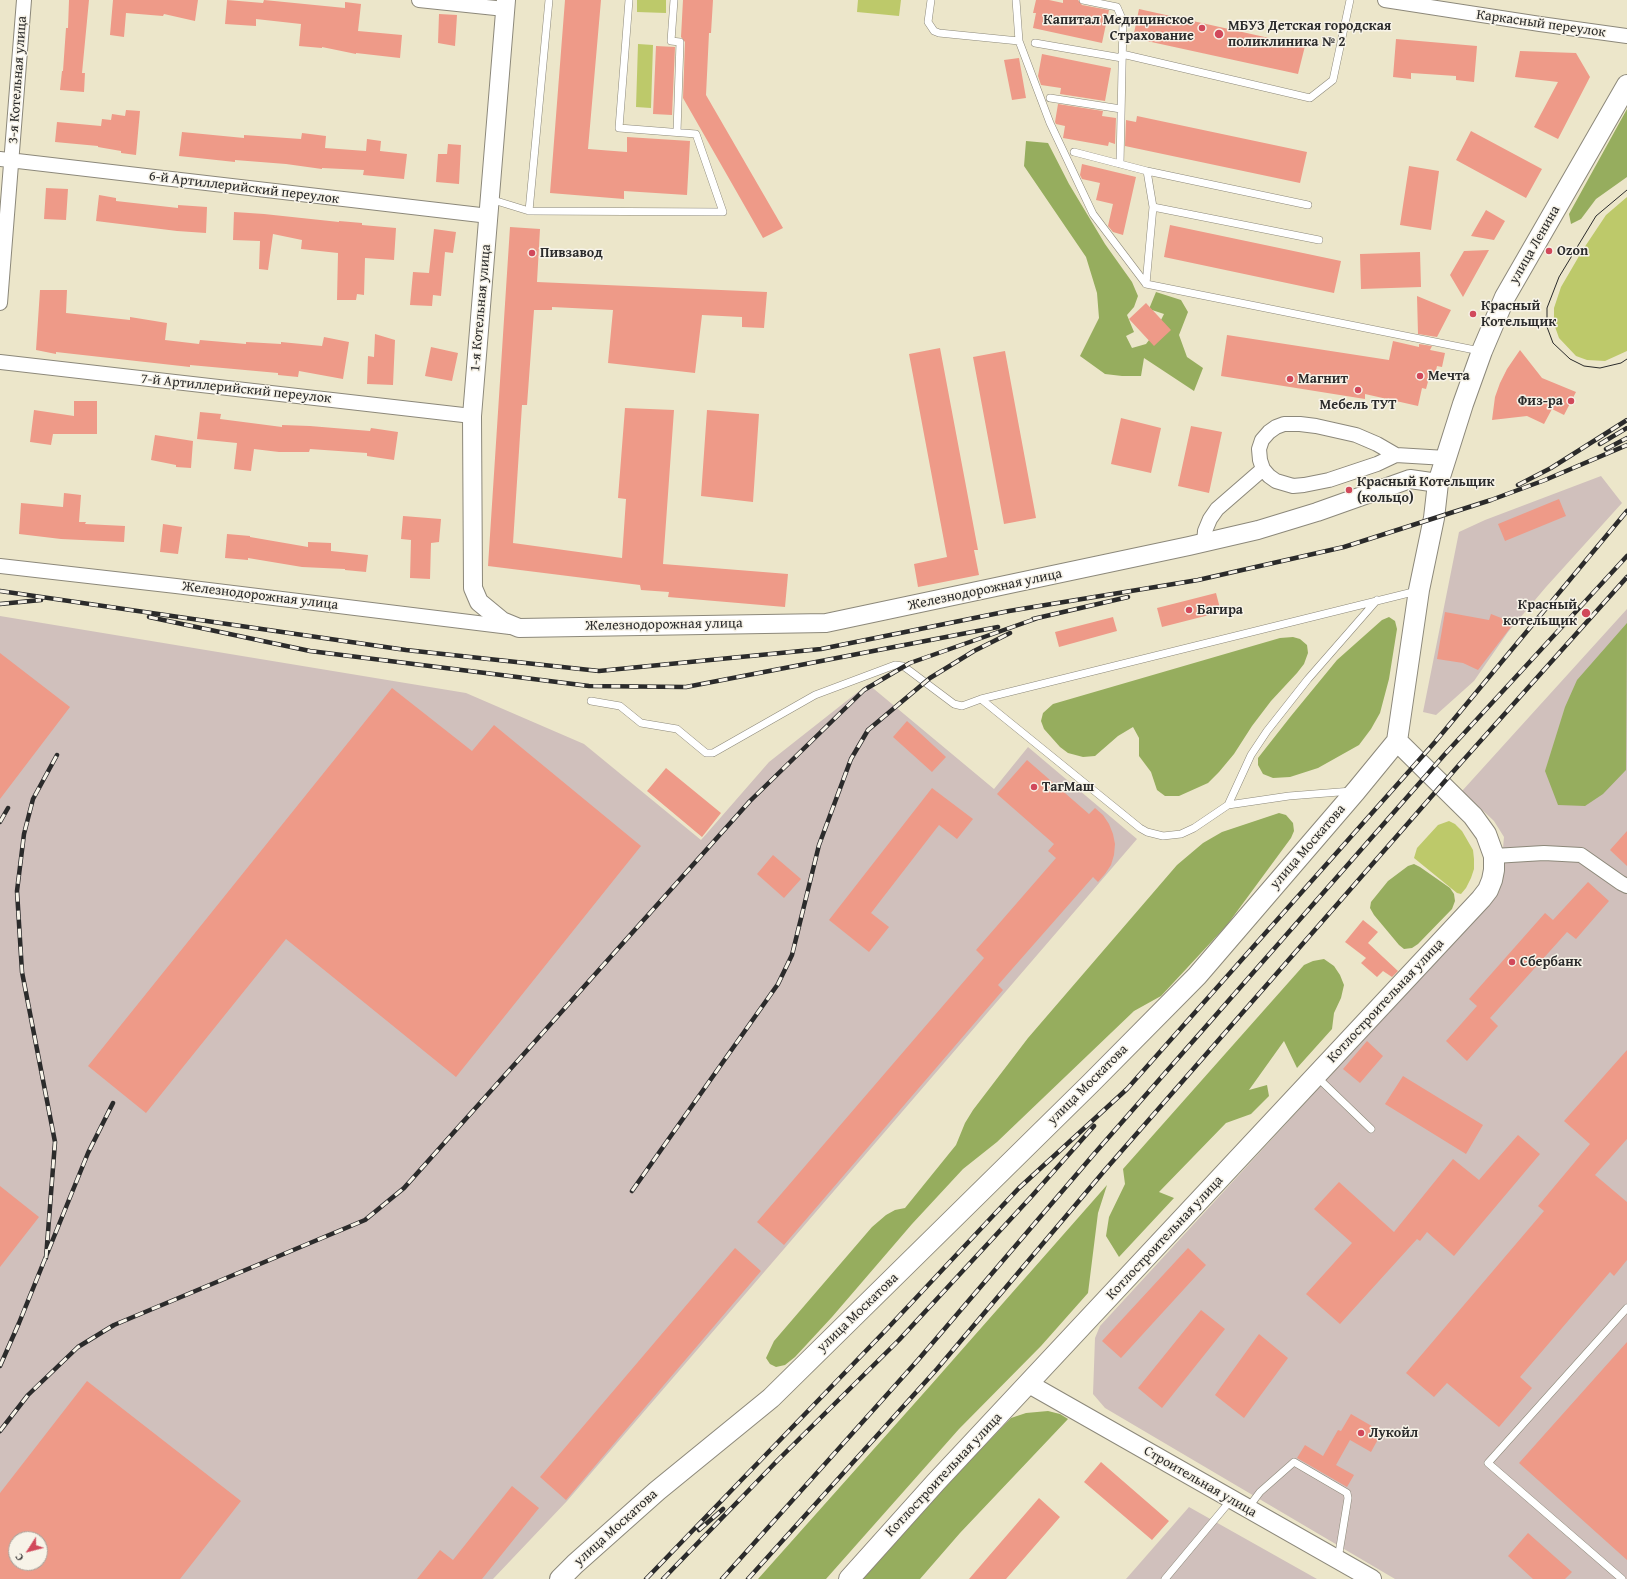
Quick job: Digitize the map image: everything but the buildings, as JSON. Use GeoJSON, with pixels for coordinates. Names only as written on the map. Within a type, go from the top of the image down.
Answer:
{"type":"FeatureCollection","features":[{"type":"Feature","properties":{"kind":"main road","name":"улица Ленина"},"geometry":{"type":"LineString","coordinates":[[1438,483],[1463,404],[1482,351],[1505,297],[1627,85]]}},
{"type":"Feature","properties":{"kind":"main road"},"geometry":{"type":"LineString","coordinates":[[1438,483],[1434,518],[1419,590],[1397,740],[1473,816],[1486,834],[1494,856]]}},
{"type":"Feature","properties":{"kind":"main road","name":"улица Москатова"},"geometry":{"type":"LineString","coordinates":[[560,1579],[657,1491],[771,1398],[1197,976],[1356,791],[1397,740]]}},
{"type":"Feature","properties":{"kind":"main road","name":"Котлостроительная улица"},"geometry":{"type":"LineString","coordinates":[[849,1579],[936,1482],[1481,899],[1492,880],[1494,856]]}},
{"type":"Feature","properties":{"kind":"street","name":"3-я Котельная улица"},"geometry":{"type":"LineString","coordinates":[[0,303],[6,160],[24,0]]}},
{"type":"Feature","properties":{"kind":"street"},"geometry":{"type":"LineString","coordinates":[[419,0],[506,5]]}},
{"type":"Feature","properties":{"kind":"street","name":"Каркасный переулок"},"geometry":{"type":"LineString","coordinates":[[1385,0],[1627,36]]}},
{"type":"Feature","properties":{"kind":"street","name":"1-я Котельная улица"},"geometry":{"type":"LineString","coordinates":[[489,611],[479,602],[473,588],[472,416],[506,5]]}},
{"type":"Feature","properties":{"kind":"street","name":"6-й Артиллерийский переулок"},"geometry":{"type":"LineString","coordinates":[[6,160],[489,207]]}},
{"type":"Feature","properties":{"kind":"street","name":"7-й Артиллерийский переулок"},"geometry":{"type":"LineString","coordinates":[[0,362],[472,416]]}},
{"type":"Feature","properties":{"kind":"street"},"geometry":{"type":"LineString","coordinates":[[1396,456],[1377,444],[1356,435],[1316,426],[1284,424],[1268,432],[1262,440],[1259,449],[1263,469],[1268,476],[1276,481],[1293,486],[1304,486],[1352,473],[1396,456],[1446,458]]}},
{"type":"Feature","properties":{"kind":"street"},"geometry":{"type":"LineString","coordinates":[[1204,543],[1207,525],[1217,509],[1263,469]]}},
{"type":"Feature","properties":{"kind":"street","name":"Железнодорожная улица"},"geometry":{"type":"LineString","coordinates":[[0,566],[520,628],[826,623],[1204,543],[1258,530],[1317,512],[1410,479],[1438,483]]}},
{"type":"Feature","properties":{"kind":"street","name":"Железнодорожная улица"},"geometry":{"type":"LineString","coordinates":[[489,611],[502,621],[520,628]]}},
{"type":"Feature","properties":{"kind":"street"},"geometry":{"type":"LineString","coordinates":[[1494,856],[1544,853],[1581,855],[1627,886]]}},
{"type":"Feature","properties":{"kind":"street","name":"Строительная улица"},"geometry":{"type":"LineString","coordinates":[[1029,1384],[1372,1579]]}},
{"type":"Feature","properties":{"kind":"lane"},"geometry":{"type":"LineString","coordinates":[[529,210],[549,0]]}},
{"type":"Feature","properties":{"kind":"lane"},"geometry":{"type":"LineString","coordinates":[[489,207],[529,210],[723,212],[696,134],[619,128],[629,0]]}},
{"type":"Feature","properties":{"kind":"lane"},"geometry":{"type":"LineString","coordinates":[[674,0],[671,42],[680,42],[677,132]]}},
{"type":"Feature","properties":{"kind":"lane"},"geometry":{"type":"LineString","coordinates":[[931,0],[928,22],[934,31],[940,33],[1019,41]]}},
{"type":"Feature","properties":{"kind":"lane"},"geometry":{"type":"LineString","coordinates":[[1016,0],[1019,41],[1050,123],[1093,214],[1146,284],[1482,351]]}},
{"type":"Feature","properties":{"kind":"lane"},"geometry":{"type":"LineString","coordinates":[[1083,0],[1117,7],[1123,21],[1120,164]]}},
{"type":"Feature","properties":{"kind":"lane"},"geometry":{"type":"LineString","coordinates":[[1035,43],[1122,56],[1310,98],[1333,80],[1350,0]]}},
{"type":"Feature","properties":{"kind":"lane"},"geometry":{"type":"LineString","coordinates":[[1050,98],[1121,109]]}},
{"type":"Feature","properties":{"kind":"lane"},"geometry":{"type":"LineString","coordinates":[[1074,152],[1147,171],[1308,205]]}},
{"type":"Feature","properties":{"kind":"lane"},"geometry":{"type":"LineString","coordinates":[[1146,284],[1153,207],[1147,171]]}},
{"type":"Feature","properties":{"kind":"lane"},"geometry":{"type":"LineString","coordinates":[[1153,207],[1319,240]]}},
{"type":"Feature","properties":{"kind":"lane"},"geometry":{"type":"LineString","coordinates":[[591,701],[620,706],[641,723],[677,729],[706,753],[713,753],[815,695],[895,665],[903,666],[910,670],[954,704],[962,706],[980,699],[1419,590]]}},
{"type":"Feature","properties":{"kind":"lane"},"geometry":{"type":"LineString","coordinates":[[1228,805],[1251,755],[1267,731],[1308,679],[1377,600]]}},
{"type":"Feature","properties":{"kind":"lane"},"geometry":{"type":"LineString","coordinates":[[980,699],[1140,828],[1147,832],[1163,836],[1181,834],[1194,828],[1228,805],[1282,797],[1356,791]]}},
{"type":"Feature","properties":{"kind":"lane"},"geometry":{"type":"LineString","coordinates":[[1316,1076],[1371,1129]]}},
{"type":"Feature","properties":{"kind":"lane"},"geometry":{"type":"LineString","coordinates":[[1622,1579],[1488,1463],[1627,1308]]}},
{"type":"Feature","properties":{"kind":"lane"},"geometry":{"type":"LineString","coordinates":[[1247,1509],[1260,1492],[1294,1462],[1347,1493],[1348,1498],[1338,1559]]}},
{"type":"Feature","properties":{"kind":"lane"},"geometry":{"type":"LineString","coordinates":[[1165,1579],[1231,1500]]}},
{"type":"Feature","properties":{"kind":"shaded area"},"geometry":{"type":"Polygon","coordinates":[[[1601,476],[1622,503],[1546,587],[1508,632],[1474,681],[1436,715],[1423,712],[1459,532],[1485,520],[1601,476]]]}},
{"type":"Feature","properties":{"kind":"shaded area"},"geometry":{"type":"Polygon","coordinates":[[[1627,609],[1627,1579],[1395,1579],[1105,1408],[1093,1394],[1095,1338],[1100,1326],[1499,892],[1504,837],[1494,821],[1462,791],[1627,609]]]}},
{"type":"Feature","properties":{"kind":"shaded area"},"geometry":{"type":"Polygon","coordinates":[[[0,616],[466,693],[584,744],[701,840],[769,762],[868,684],[994,789],[1028,747],[1137,839],[567,1501],[493,1579],[0,1579],[0,616]]]}},
{"type":"Feature","properties":{"kind":"shaded area"},"geometry":{"type":"Polygon","coordinates":[[[1189,1507],[1317,1579],[1126,1579],[1189,1507]]]}},
{"type":"Feature","properties":{"kind":"green space"},"geometry":{"type":"Polygon","coordinates":[[[637,0],[666,0],[666,13],[637,12],[637,0]]]}},
{"type":"Feature","properties":{"kind":"green space"},"geometry":{"type":"Polygon","coordinates":[[[858,0],[901,0],[899,16],[857,12],[858,0]]]}},
{"type":"Feature","properties":{"kind":"green space"},"geometry":{"type":"Polygon","coordinates":[[[638,44],[653,45],[651,108],[636,107],[638,44]]]}},
{"type":"Feature","properties":{"kind":"green space"},"geometry":{"type":"Polygon","coordinates":[[[1627,109],[1627,177],[1596,199],[1581,219],[1571,224],[1569,214],[1627,109]]]}},
{"type":"Feature","properties":{"kind":"green space"},"geometry":{"type":"Polygon","coordinates":[[[1026,141],[1048,143],[1069,184],[1105,244],[1132,282],[1138,296],[1134,307],[1127,315],[1134,332],[1126,336],[1132,348],[1146,344],[1155,332],[1164,314],[1149,309],[1156,292],[1181,300],[1188,312],[1179,335],[1187,357],[1203,368],[1194,391],[1144,358],[1141,376],[1122,376],[1105,374],[1080,356],[1099,318],[1097,293],[1086,257],[1024,166],[1026,141]]]}},
{"type":"Feature","properties":{"kind":"green space"},"geometry":{"type":"Polygon","coordinates":[[[1627,197],[1627,351],[1605,361],[1587,360],[1576,356],[1559,338],[1554,324],[1554,308],[1561,287],[1582,251],[1606,215],[1627,197]]]}},
{"type":"Feature","properties":{"kind":"green space"},"geometry":{"type":"Polygon","coordinates":[[[1389,617],[1395,621],[1397,629],[1389,679],[1380,713],[1371,729],[1359,745],[1318,768],[1290,777],[1273,778],[1263,774],[1258,765],[1258,758],[1291,716],[1337,660],[1382,620],[1389,617]]]}},
{"type":"Feature","properties":{"kind":"green space"},"geometry":{"type":"Polygon","coordinates":[[[1627,623],[1626,770],[1603,794],[1585,806],[1558,805],[1545,771],[1565,707],[1577,680],[1627,623]]]}},
{"type":"Feature","properties":{"kind":"green space"},"geometry":{"type":"Polygon","coordinates":[[[1293,637],[1300,639],[1307,645],[1308,653],[1304,664],[1271,701],[1252,726],[1234,754],[1219,772],[1208,783],[1179,796],[1165,796],[1157,790],[1151,772],[1139,756],[1139,738],[1133,727],[1118,736],[1095,756],[1083,757],[1068,753],[1060,747],[1044,729],[1041,721],[1043,713],[1053,704],[1280,638],[1293,637]]]}},
{"type":"Feature","properties":{"kind":"green space"},"geometry":{"type":"Polygon","coordinates":[[[1279,813],[1286,815],[1293,823],[1294,831],[1291,838],[1227,925],[1161,996],[1134,1011],[997,1142],[963,1169],[912,1224],[832,1317],[795,1357],[785,1365],[776,1367],[770,1364],[766,1358],[774,1341],[872,1227],[886,1215],[895,1210],[905,1208],[956,1145],[965,1123],[973,1110],[1028,1038],[1177,865],[1203,843],[1222,832],[1279,813]]]}},
{"type":"Feature","properties":{"kind":"green space"},"geometry":{"type":"Polygon","coordinates":[[[1449,821],[1455,824],[1462,831],[1473,850],[1474,869],[1466,888],[1461,894],[1457,893],[1414,858],[1417,848],[1438,825],[1449,821]]]}},
{"type":"Feature","properties":{"kind":"green space"},"geometry":{"type":"Polygon","coordinates":[[[1414,864],[1450,888],[1454,894],[1455,901],[1452,909],[1418,944],[1412,948],[1404,949],[1374,915],[1370,908],[1371,902],[1388,881],[1408,866],[1414,864]]]}},
{"type":"Feature","properties":{"kind":"green space"},"geometry":{"type":"Polygon","coordinates":[[[1324,959],[1334,966],[1344,985],[1341,998],[1334,1013],[1332,1029],[1297,1068],[1284,1041],[1249,1090],[1267,1085],[1269,1096],[1251,1114],[1226,1123],[1159,1192],[1174,1198],[1119,1257],[1106,1236],[1109,1217],[1125,1184],[1123,1169],[1304,965],[1313,961],[1324,959]]]}},
{"type":"Feature","properties":{"kind":"green space"},"geometry":{"type":"Polygon","coordinates":[[[1107,1185],[1098,1213],[1088,1293],[1041,1346],[959,1429],[826,1579],[758,1579],[930,1386],[1107,1185]]]}},
{"type":"Feature","properties":{"kind":"green space"},"geometry":{"type":"Polygon","coordinates":[[[1048,1411],[1060,1414],[1068,1419],[960,1533],[920,1579],[860,1579],[920,1512],[1011,1418],[1026,1413],[1048,1411]]]}},
{"type":"Feature","properties":{"kind":"tram line"},"geometry":{"type":"LineString","coordinates":[[1627,190],[1596,216],[1559,277],[1547,308],[1547,327],[1553,343],[1570,359],[1584,366],[1600,368],[1621,363],[1627,359]]}},
{"type":"Feature","properties":{"kind":"railway"},"geometry":{"type":"LineString","coordinates":[[1518,485],[1551,468],[1627,420]]}},
{"type":"Feature","properties":{"kind":"railway"},"geometry":{"type":"LineString","coordinates":[[1600,444],[1627,428]]}},
{"type":"Feature","properties":{"kind":"railway"},"geometry":{"type":"LineString","coordinates":[[1606,449],[1627,438]]}},
{"type":"Feature","properties":{"kind":"railway"},"geometry":{"type":"LineString","coordinates":[[0,591],[406,650],[599,671],[821,649],[1009,611],[1198,580],[1344,547],[1491,500],[1545,480],[1627,445]]}},
{"type":"Feature","properties":{"kind":"railway"},"geometry":{"type":"LineString","coordinates":[[646,1579],[886,1330],[1019,1188],[1127,1089],[1435,742],[1627,511]]}},
{"type":"Feature","properties":{"kind":"railway"},"geometry":{"type":"LineString","coordinates":[[722,1579],[918,1360],[1094,1154],[1445,754],[1627,556]]}},
{"type":"Feature","properties":{"kind":"railway"},"geometry":{"type":"LineString","coordinates":[[748,1579],[937,1369],[1105,1170],[1459,765],[1627,577]]}},
{"type":"Feature","properties":{"kind":"railway"},"geometry":{"type":"LineString","coordinates":[[1033,619],[1128,597]]}},
{"type":"Feature","properties":{"kind":"railway"},"geometry":{"type":"LineString","coordinates":[[0,604],[41,600]]}},
{"type":"Feature","properties":{"kind":"railway"},"geometry":{"type":"LineString","coordinates":[[149,617],[310,651],[589,686],[686,687],[998,627]]}},
{"type":"Feature","properties":{"kind":"railway"},"geometry":{"type":"LineString","coordinates":[[0,1431],[28,1395],[78,1347],[114,1325],[365,1220],[404,1188],[750,801],[864,690],[910,663],[1038,618]]}},
{"type":"Feature","properties":{"kind":"railway"},"geometry":{"type":"LineString","coordinates":[[632,1191],[778,984],[792,955],[819,845],[851,759],[868,730],[930,678],[974,651],[1010,633]]}},
{"type":"Feature","properties":{"kind":"railway"},"geometry":{"type":"LineString","coordinates":[[46,1258],[55,1142],[22,972],[17,891],[24,834],[33,799],[57,755]]}},
{"type":"Feature","properties":{"kind":"railway"},"geometry":{"type":"LineString","coordinates":[[0,822],[8,808]]}},
{"type":"Feature","properties":{"kind":"railway"},"geometry":{"type":"LineString","coordinates":[[0,1366],[88,1153],[113,1103]]}},
{"type":"Feature","properties":{"kind":"railway"},"geometry":{"type":"LineString","coordinates":[[663,1579],[777,1461],[899,1340],[1031,1197],[1094,1126]]}},
{"type":"Feature","properties":{"kind":"railway"},"geometry":{"type":"LineString","coordinates":[[699,1530],[723,1509]]}},
{"type":"Feature","properties":{"kind":"place","name":"Капитал Медицинское Страхование"},"geometry":{"type":"Point","coordinates":[1202,28]}},
{"type":"Feature","properties":{"kind":"place","name":"МБУЗ Детская городская поликлиника № 2"},"geometry":{"type":"Point","coordinates":[1219,34]}},
{"type":"Feature","properties":{"kind":"place","name":"Ozon"},"geometry":{"type":"Point","coordinates":[1549,251]}},
{"type":"Feature","properties":{"kind":"place","name":"Пивзавод"},"geometry":{"type":"Point","coordinates":[532,253]}},
{"type":"Feature","properties":{"kind":"place","name":"Красный Котельщик"},"geometry":{"type":"Point","coordinates":[1473,314]}},
{"type":"Feature","properties":{"kind":"place","name":"Мечта"},"geometry":{"type":"Point","coordinates":[1420,376]}},
{"type":"Feature","properties":{"kind":"place","name":"Магнит"},"geometry":{"type":"Point","coordinates":[1290,379]}},
{"type":"Feature","properties":{"kind":"place","name":"Мебель ТУТ"},"geometry":{"type":"Point","coordinates":[1358,390]}},
{"type":"Feature","properties":{"kind":"place","name":"Физ-ра"},"geometry":{"type":"Point","coordinates":[1571,401]}},
{"type":"Feature","properties":{"kind":"place","name":"Красный Котельщик (кольцо)"},"geometry":{"type":"Point","coordinates":[1349,490]}},
{"type":"Feature","properties":{"kind":"place","name":"Багира"},"geometry":{"type":"Point","coordinates":[1189,610]}},
{"type":"Feature","properties":{"kind":"place","name":"Красный котельщик"},"geometry":{"type":"Point","coordinates":[1586,613]}},
{"type":"Feature","properties":{"kind":"place","name":"ТагМаш"},"geometry":{"type":"Point","coordinates":[1034,787]}},
{"type":"Feature","properties":{"kind":"place","name":"Сбербанк"},"geometry":{"type":"Point","coordinates":[1512,962]}},
{"type":"Feature","properties":{"kind":"place","name":"Лукойл"},"geometry":{"type":"Point","coordinates":[1361,1433]}}]}
